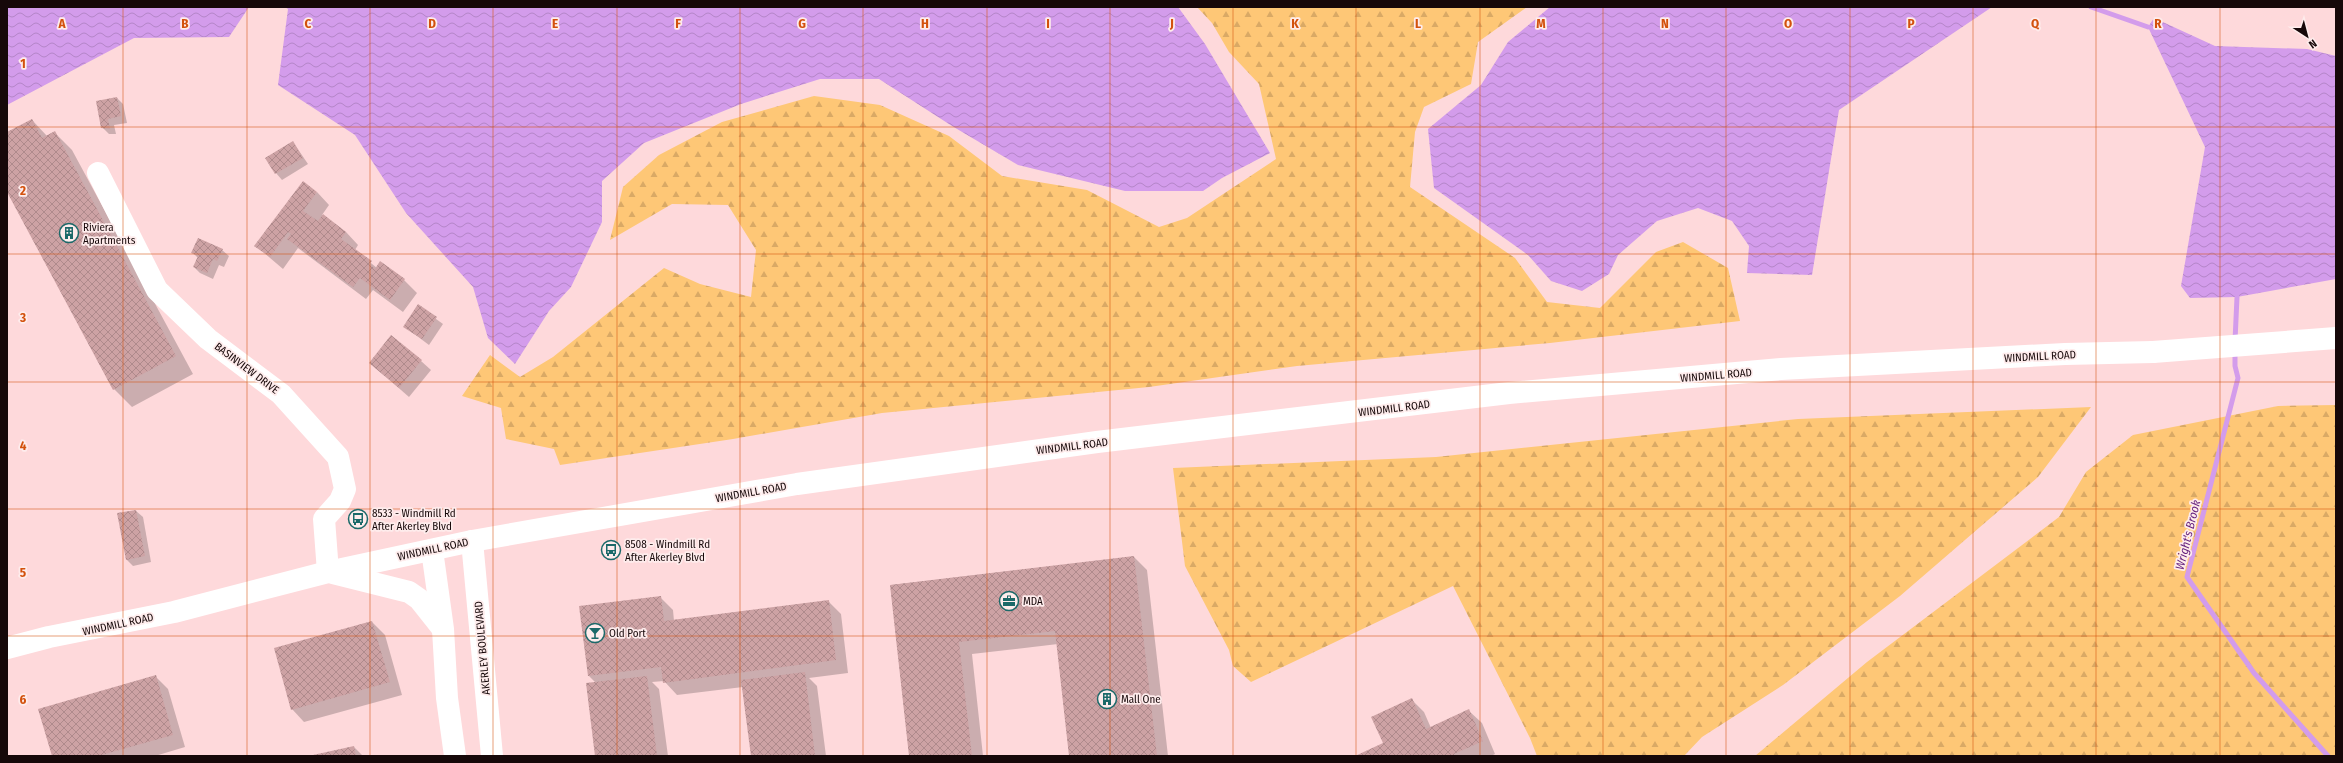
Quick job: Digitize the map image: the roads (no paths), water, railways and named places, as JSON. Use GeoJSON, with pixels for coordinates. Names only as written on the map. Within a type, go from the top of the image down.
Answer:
{"type":"FeatureCollection","features":[{"type":"Feature","properties":{"kind":"main road","name":"BASINVIEW DRIVE"},"geometry":{"type":"LineString","coordinates":[[98,172],[157,290],[208,339],[281,394],[338,457],[345,489],[340,502],[324,519],[328,572]]}},
{"type":"Feature","properties":{"kind":"main road","name":"WINDMILL ROAD"},"geometry":{"type":"LineString","coordinates":[[2235,350],[2336,338]]}},
{"type":"Feature","properties":{"kind":"main road","name":"WINDMILL ROAD"},"geometry":{"type":"LineString","coordinates":[[7,648],[49,637],[174,612],[328,572],[472,541],[812,482],[1097,442],[1510,393],[1788,368],[2065,354],[2235,350],[2336,352]]}},
{"type":"Feature","properties":{"kind":"main road","name":"AKERLEY BOULEVARD"},"geometry":{"type":"LineString","coordinates":[[472,541],[492,756]]}},
{"type":"Feature","properties":{"kind":"main road"},"geometry":{"type":"LineString","coordinates":[[432,550],[443,629],[447,698],[455,756]]}},
{"type":"Feature","properties":{"kind":"main road"},"geometry":{"type":"LineString","coordinates":[[328,572],[409,592],[419,599],[443,629]]}},
{"type":"Feature","properties":{"kind":"water"},"geometry":{"type":"Polygon","coordinates":[[[7,7],[249,7],[229,37],[134,38],[7,105],[7,7]]]}},
{"type":"Feature","properties":{"kind":"water"},"geometry":{"type":"Polygon","coordinates":[[[285,7],[1178,7],[1205,44],[1270,153],[1222,178],[1203,191],[1125,191],[1018,165],[952,126],[879,79],[820,79],[741,104],[644,143],[602,181],[602,222],[571,287],[549,311],[515,364],[488,338],[473,287],[406,213],[355,135],[278,85],[288,9],[285,7]]]}},
{"type":"Feature","properties":{"kind":"water"},"geometry":{"type":"Polygon","coordinates":[[[1550,7],[1992,7],[1839,110],[1812,275],[1747,273],[1749,246],[1732,221],[1698,208],[1657,221],[1618,255],[1609,274],[1582,291],[1551,281],[1528,255],[1434,188],[1428,129],[1481,85],[1508,42],[1550,7]]]}},
{"type":"Feature","properties":{"kind":"water"},"geometry":{"type":"Polygon","coordinates":[[[2154,18],[2215,46],[2307,49],[2336,56],[2336,279],[2237,297],[2190,298],[2181,286],[2205,147],[2148,27],[2154,18]]]}},
{"type":"Feature","properties":{"kind":"waterway"},"geometry":{"type":"LineString","coordinates":[[2091,7],[2148,27]]}},
{"type":"Feature","properties":{"kind":"waterway","name":"Wright's Brook"},"geometry":{"type":"LineString","coordinates":[[2235,341],[2237,297]]}},
{"type":"Feature","properties":{"kind":"waterway","name":"Wright's Brook"},"geometry":{"type":"LineString","coordinates":[[2235,351],[2235,366],[2238,378],[2187,577],[2254,673],[2328,756]]}},
{"type":"Feature","properties":{"kind":"place","name":"Riviera Apartments"},"geometry":{"type":"Point","coordinates":[69,233]}},
{"type":"Feature","properties":{"kind":"place","name":"8533 - Windmill Rd After Akerley Blvd"},"geometry":{"type":"Point","coordinates":[358,519]}},
{"type":"Feature","properties":{"kind":"place","name":"8508 - Windmill Rd After Akerley Blvd"},"geometry":{"type":"Point","coordinates":[611,550]}},
{"type":"Feature","properties":{"kind":"place","name":"MDA"},"geometry":{"type":"Point","coordinates":[1009,601]}},
{"type":"Feature","properties":{"kind":"place","name":"Old Port"},"geometry":{"type":"Point","coordinates":[595,633]}},
{"type":"Feature","properties":{"kind":"place","name":"Mall One"},"geometry":{"type":"Point","coordinates":[1107,699]}}]}
